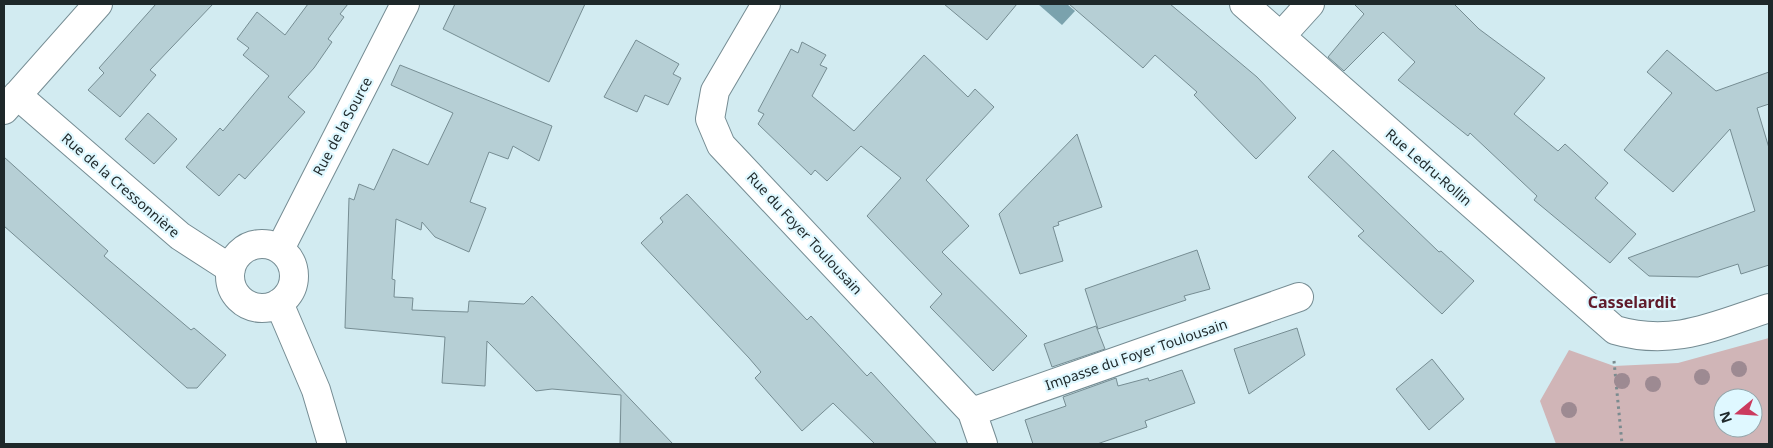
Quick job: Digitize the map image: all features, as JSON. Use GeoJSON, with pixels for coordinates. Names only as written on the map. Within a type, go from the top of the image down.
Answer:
{"type":"FeatureCollection","features":[{"type":"Feature","properties":{"kind":"street"},"geometry":{"type":"LineString","coordinates":[[10,103],[98,4]]}},
{"type":"Feature","properties":{"kind":"street","name":"Rue de la Source"},"geometry":{"type":"LineString","coordinates":[[280,249],[405,4]]}},
{"type":"Feature","properties":{"kind":"street","name":"Rue du Foyer Toulousain"},"geometry":{"type":"LineString","coordinates":[[766,4],[715,90],[710,119],[721,145],[972,412],[983,444]]}},
{"type":"Feature","properties":{"kind":"street","name":"Rue Ledru-Rollin"},"geometry":{"type":"LineString","coordinates":[[1244,4],[1614,330]]}},
{"type":"Feature","properties":{"kind":"street"},"geometry":{"type":"LineString","coordinates":[[1282,36],[1310,4]]}},
{"type":"Feature","properties":{"kind":"street","name":"Rue de la Cressonnière"},"geometry":{"type":"LineString","coordinates":[[10,103],[180,236],[231,270]]}},
{"type":"Feature","properties":{"kind":"street"},"geometry":{"type":"LineString","coordinates":[[252,245],[270,245],[280,249],[289,259],[294,269],[292,286],[288,296],[280,303],[266,308],[255,308],[245,304],[232,290],[230,279],[231,270],[238,255],[252,245]]}},
{"type":"Feature","properties":{"kind":"street","name":"Impasse du Foyer Toulousain"},"geometry":{"type":"LineString","coordinates":[[972,412],[1299,297]]}},
{"type":"Feature","properties":{"kind":"street"},"geometry":{"type":"LineString","coordinates":[[280,303],[316,390],[332,444]]}},
{"type":"Feature","properties":{"kind":"street"},"geometry":{"type":"LineString","coordinates":[[1614,330],[1639,337],[1683,335],[1769,308]]}},
{"type":"Feature","properties":{"kind":"path"},"geometry":{"type":"LineString","coordinates":[[1614,330],[1614,366],[1622,444]]}},
{"type":"Feature","properties":{"kind":"shaded area"},"geometry":{"type":"Polygon","coordinates":[[[1769,338],[1769,444],[1556,444],[1540,401],[1569,350],[1614,366],[1678,363],[1769,338]]]}},
{"type":"Feature","properties":{"kind":"water"},"geometry":{"type":"Polygon","coordinates":[[[1038,4],[1067,4],[1075,11],[1062,25],[1038,4]]]}},
{"type":"Feature","properties":{"kind":"building"},"geometry":{"type":"Polygon","coordinates":[[[156,4],[213,4],[150,70],[156,75],[120,117],[88,90],[104,73],[99,68],[156,4]]]}},
{"type":"Feature","properties":{"kind":"building"},"geometry":{"type":"Polygon","coordinates":[[[308,4],[348,4],[340,14],[344,17],[328,39],[332,42],[314,68],[288,97],[305,112],[245,179],[239,174],[219,196],[186,167],[220,128],[223,131],[269,76],[243,55],[249,48],[237,39],[257,12],[285,35],[308,4]]]}},
{"type":"Feature","properties":{"kind":"building"},"geometry":{"type":"Polygon","coordinates":[[[455,4],[585,4],[549,82],[443,29],[455,4]]]}},
{"type":"Feature","properties":{"kind":"building"},"geometry":{"type":"Polygon","coordinates":[[[944,4],[1017,4],[987,40],[944,4]]]}},
{"type":"Feature","properties":{"kind":"building"},"geometry":{"type":"Polygon","coordinates":[[[1069,4],[1170,4],[1257,77],[1296,118],[1256,159],[1194,95],[1197,92],[1155,55],[1143,68],[1069,4]]]}},
{"type":"Feature","properties":{"kind":"building"},"geometry":{"type":"Polygon","coordinates":[[[1354,4],[1454,4],[1479,29],[1545,78],[1514,114],[1558,151],[1565,144],[1608,183],[1595,198],[1636,234],[1610,263],[1534,200],[1537,196],[1470,133],[1468,136],[1398,80],[1415,62],[1383,32],[1344,71],[1328,57],[1364,14],[1354,4]]]}},
{"type":"Feature","properties":{"kind":"building"},"geometry":{"type":"Polygon","coordinates":[[[636,40],[679,64],[673,74],[681,78],[668,105],[645,95],[637,112],[604,97],[636,40]]]}},
{"type":"Feature","properties":{"kind":"building"},"geometry":{"type":"Polygon","coordinates":[[[802,42],[826,55],[820,65],[827,68],[812,96],[854,131],[924,55],[968,97],[975,89],[994,107],[926,180],[969,226],[942,252],[1027,336],[993,371],[930,307],[942,294],[867,216],[901,178],[861,146],[827,181],[815,170],[811,175],[758,124],[764,114],[758,111],[791,49],[798,53],[802,42]]]}},
{"type":"Feature","properties":{"kind":"building"},"geometry":{"type":"Polygon","coordinates":[[[1667,50],[1716,91],[1769,72],[1769,104],[1757,108],[1769,148],[1769,265],[1741,274],[1738,264],[1698,277],[1649,276],[1628,258],[1755,211],[1730,129],[1673,192],[1624,150],[1672,93],[1647,72],[1667,50]]]}},
{"type":"Feature","properties":{"kind":"building"},"geometry":{"type":"Polygon","coordinates":[[[400,65],[552,126],[539,161],[513,146],[508,159],[489,152],[470,202],[486,208],[469,252],[435,237],[422,222],[421,230],[396,219],[392,279],[395,280],[394,297],[413,298],[412,310],[468,312],[469,301],[524,304],[532,296],[673,444],[620,444],[621,395],[552,389],[536,391],[487,341],[485,386],[442,383],[445,337],[345,328],[349,198],[354,200],[359,184],[374,190],[393,149],[428,165],[453,113],[391,85],[400,65]]]}},
{"type":"Feature","properties":{"kind":"building"},"geometry":{"type":"Polygon","coordinates":[[[148,113],[177,139],[154,164],[125,139],[148,113]]]}},
{"type":"Feature","properties":{"kind":"building"},"geometry":{"type":"Polygon","coordinates":[[[1077,134],[1102,207],[1058,222],[1059,225],[1053,227],[1063,261],[1020,274],[999,214],[1077,134]]]}},
{"type":"Feature","properties":{"kind":"building"},"geometry":{"type":"Polygon","coordinates":[[[1333,150],[1439,252],[1441,251],[1474,281],[1442,314],[1358,236],[1364,231],[1308,177],[1333,150]]]}},
{"type":"Feature","properties":{"kind":"building"},"geometry":{"type":"Polygon","coordinates":[[[4,157],[108,251],[104,256],[191,330],[194,328],[226,355],[197,388],[187,388],[4,226],[4,157]]]}},
{"type":"Feature","properties":{"kind":"building"},"geometry":{"type":"Polygon","coordinates":[[[687,194],[807,320],[811,316],[867,376],[871,372],[937,444],[875,444],[833,403],[802,431],[755,378],[761,372],[641,243],[663,222],[660,218],[687,194]]]}},
{"type":"Feature","properties":{"kind":"building"},"geometry":{"type":"Polygon","coordinates":[[[1197,250],[1210,289],[1184,296],[1186,300],[1098,329],[1085,289],[1197,250]]]}},
{"type":"Feature","properties":{"kind":"building"},"geometry":{"type":"Polygon","coordinates":[[[1096,326],[1105,349],[1052,367],[1044,344],[1096,326]]]}},
{"type":"Feature","properties":{"kind":"building"},"geometry":{"type":"Polygon","coordinates":[[[1297,328],[1305,355],[1249,394],[1234,349],[1297,328]]]}},
{"type":"Feature","properties":{"kind":"building"},"geometry":{"type":"Polygon","coordinates":[[[1432,359],[1464,399],[1429,430],[1396,389],[1432,359]]]}},
{"type":"Feature","properties":{"kind":"building"},"geometry":{"type":"Polygon","coordinates":[[[1182,370],[1195,403],[1145,421],[1147,427],[1097,444],[1033,444],[1025,420],[1066,406],[1063,397],[1116,378],[1118,386],[1148,378],[1149,381],[1182,370]]]}},
{"type":"Feature","properties":{"kind":"district","name":"Casselardit"},"geometry":{"type":"Point","coordinates":[1632,302]}}]}
